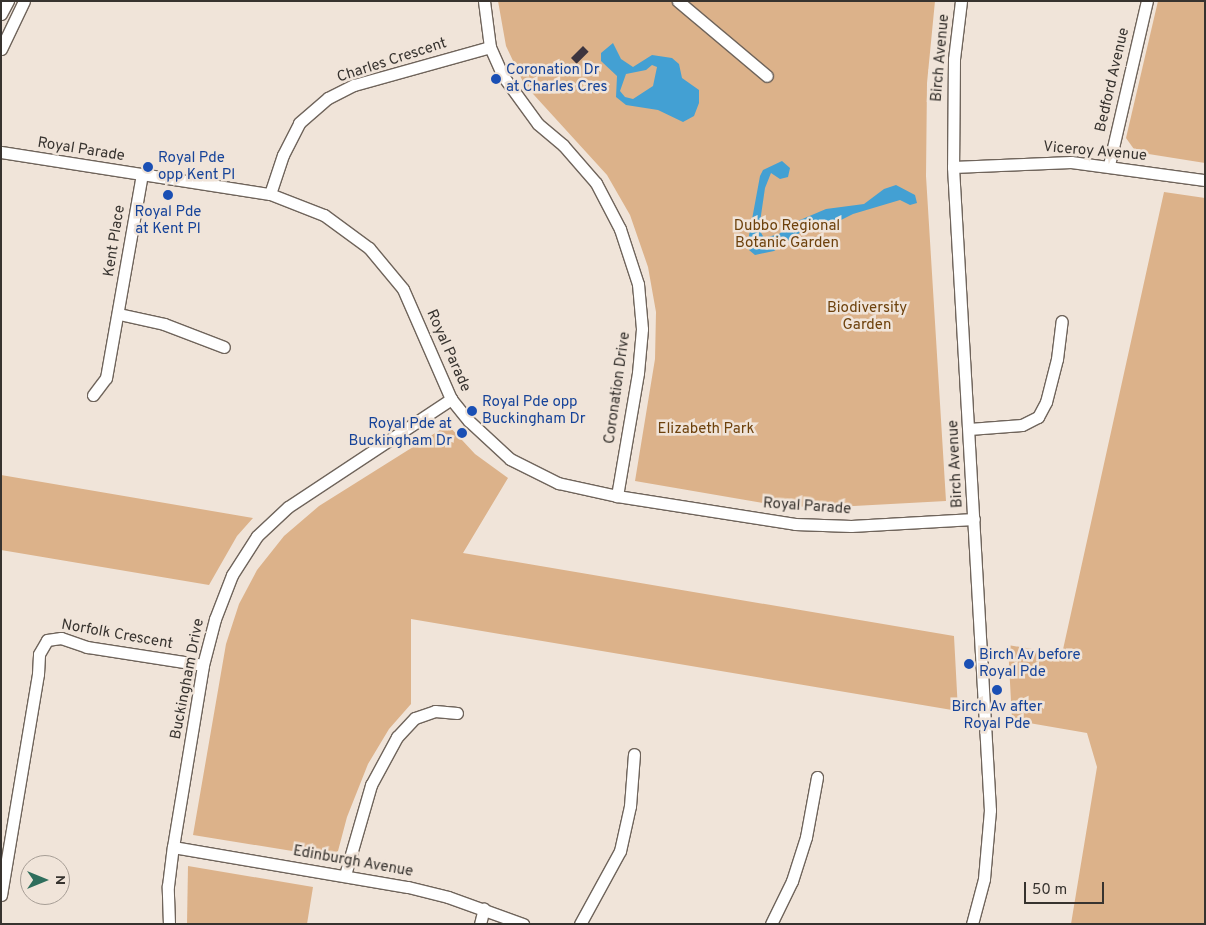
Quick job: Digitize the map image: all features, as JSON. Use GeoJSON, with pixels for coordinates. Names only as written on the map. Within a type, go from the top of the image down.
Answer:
{"type":"FeatureCollection","features":[{"type":"Feature","properties":{"kind":"street"},"geometry":{"type":"LineString","coordinates":[[1,14],[8,1]]}},
{"type":"Feature","properties":{"kind":"street"},"geometry":{"type":"LineString","coordinates":[[1,49],[24,1]]}},
{"type":"Feature","properties":{"kind":"street","name":"Coronation Drive"},"geometry":{"type":"LineString","coordinates":[[484,1],[490,47],[518,99],[596,183],[620,229],[638,284],[642,329],[638,373],[617,496]]}},
{"type":"Feature","properties":{"kind":"street"},"geometry":{"type":"LineString","coordinates":[[678,1],[767,76]]}},
{"type":"Feature","properties":{"kind":"street","name":"Birch Avenue"},"geometry":{"type":"LineString","coordinates":[[961,1],[954,60],[952,167],[969,429],[990,810],[984,879],[972,924]]}},
{"type":"Feature","properties":{"kind":"street","name":"Bedford Avenue"},"geometry":{"type":"LineString","coordinates":[[1109,165],[1147,1]]}},
{"type":"Feature","properties":{"kind":"street","name":"Charles Crescent"},"geometry":{"type":"LineString","coordinates":[[270,194],[283,155],[299,123],[328,98],[354,85],[490,47]]}},
{"type":"Feature","properties":{"kind":"street","name":"Royal Parade"},"geometry":{"type":"LineString","coordinates":[[1,152],[270,194],[324,215],[361,241],[386,267],[403,289],[451,399],[488,441],[510,459],[558,483],[617,496],[795,524],[851,526],[974,519]]}},
{"type":"Feature","properties":{"kind":"street","name":"Viceroy Avenue"},"geometry":{"type":"LineString","coordinates":[[952,167],[1045,161],[1109,165],[1205,180]]}},
{"type":"Feature","properties":{"kind":"street","name":"Kent Place"},"geometry":{"type":"LineString","coordinates":[[93,395],[106,378],[119,314],[142,174]]}},
{"type":"Feature","properties":{"kind":"street"},"geometry":{"type":"LineString","coordinates":[[119,314],[164,324],[224,347]]}},
{"type":"Feature","properties":{"kind":"street"},"geometry":{"type":"LineString","coordinates":[[969,429],[1022,425],[1038,417],[1046,402],[1058,359],[1062,321]]}},
{"type":"Feature","properties":{"kind":"street","name":"Buckingham Drive"},"geometry":{"type":"LineString","coordinates":[[169,924],[168,886],[173,847],[203,665],[214,619],[232,575],[257,536],[288,507],[451,399]]}},
{"type":"Feature","properties":{"kind":"street","name":"Norfolk Crescent"},"geometry":{"type":"LineString","coordinates":[[1,895],[38,674],[38,654],[46,640],[61,638],[87,646],[203,665]]}},
{"type":"Feature","properties":{"kind":"street"},"geometry":{"type":"LineString","coordinates":[[346,875],[371,785],[397,737],[415,718],[435,711],[457,713]]}},
{"type":"Feature","properties":{"kind":"street"},"geometry":{"type":"LineString","coordinates":[[580,924],[620,851],[630,806],[634,754]]}},
{"type":"Feature","properties":{"kind":"street"},"geometry":{"type":"LineString","coordinates":[[771,924],[792,880],[806,837],[817,777]]}},
{"type":"Feature","properties":{"kind":"street","name":"Edinburgh Avenue"},"geometry":{"type":"LineString","coordinates":[[173,847],[408,887],[484,908],[523,924]]}},
{"type":"Feature","properties":{"kind":"street"},"geometry":{"type":"LineString","coordinates":[[480,924],[484,908]]}},
{"type":"Feature","properties":{"kind":"green space","name":"Dubbo Regional Botanic Garden"},"geometry":{"type":"Polygon","coordinates":[[[498,1],[935,1],[927,83],[926,176],[946,501],[817,508],[763,503],[635,481],[655,359],[656,312],[648,267],[630,215],[607,175],[524,84],[506,46],[498,1]]]}},
{"type":"Feature","properties":{"kind":"green space"},"geometry":{"type":"Polygon","coordinates":[[[1158,1],[1205,1],[1205,163],[1136,152],[1126,138],[1158,1]]]}},
{"type":"Feature","properties":{"kind":"green space"},"geometry":{"type":"Polygon","coordinates":[[[1164,192],[1205,198],[1205,924],[1071,924],[1097,767],[1087,733],[1012,720],[1008,645],[1062,654],[1164,192]]]}},
{"type":"Feature","properties":{"kind":"green space"},"geometry":{"type":"Polygon","coordinates":[[[448,425],[475,454],[508,478],[463,553],[954,636],[958,711],[411,619],[411,704],[389,729],[368,764],[347,817],[338,851],[329,857],[193,835],[226,644],[239,604],[257,570],[284,536],[319,506],[448,425]]]}},
{"type":"Feature","properties":{"kind":"green space"},"geometry":{"type":"Polygon","coordinates":[[[1,475],[253,518],[237,536],[209,585],[1,550],[1,475]]]}},
{"type":"Feature","properties":{"kind":"green space"},"geometry":{"type":"Polygon","coordinates":[[[188,866],[313,887],[307,924],[187,924],[188,866]]]}},
{"type":"Feature","properties":{"kind":"water"},"geometry":{"type":"Polygon","coordinates":[[[613,43],[621,59],[633,67],[652,55],[672,58],[679,64],[682,78],[699,90],[699,103],[694,116],[683,122],[658,110],[626,105],[616,97],[617,76],[601,61],[601,53],[613,43]],[[652,65],[646,70],[626,74],[620,91],[625,97],[633,99],[653,86],[657,67],[652,65]]]}},
{"type":"Feature","properties":{"kind":"water"},"geometry":{"type":"Polygon","coordinates":[[[782,161],[790,168],[788,177],[780,179],[771,173],[765,188],[759,229],[764,238],[779,234],[793,223],[826,209],[864,204],[884,189],[896,185],[915,195],[917,203],[910,205],[900,200],[853,214],[831,225],[808,227],[774,251],[755,255],[749,250],[748,241],[760,176],[763,170],[782,161]]]}},
{"type":"Feature","properties":{"kind":"building"},"geometry":{"type":"Polygon","coordinates":[[[583,46],[589,52],[577,64],[571,58],[583,46]]]}},
{"type":"Feature","properties":{"kind":"place","name":"Coronation Dr at Charles Cres"},"geometry":{"type":"Point","coordinates":[496,79]}},
{"type":"Feature","properties":{"kind":"place","name":"Royal Pde opp Kent Pl"},"geometry":{"type":"Point","coordinates":[148,167]}},
{"type":"Feature","properties":{"kind":"place","name":"Royal Pde at Kent Pl"},"geometry":{"type":"Point","coordinates":[168,195]}},
{"type":"Feature","properties":{"kind":"place","name":"Royal Pde opp Buckingham Dr"},"geometry":{"type":"Point","coordinates":[472,411]}},
{"type":"Feature","properties":{"kind":"place","name":"Royal Pde at Buckingham Dr"},"geometry":{"type":"Point","coordinates":[462,433]}},
{"type":"Feature","properties":{"kind":"place","name":"Birch Av before Royal Pde"},"geometry":{"type":"Point","coordinates":[969,664]}},
{"type":"Feature","properties":{"kind":"place","name":"Birch Av after Royal Pde"},"geometry":{"type":"Point","coordinates":[997,690]}},
{"type":"Feature","properties":{"kind":"park label","name":"Biodiversity Garden"},"geometry":{"type":"Point","coordinates":[867,316]}},
{"type":"Feature","properties":{"kind":"park label","name":"Elizabeth Park"},"geometry":{"type":"Point","coordinates":[706,430]}}]}
